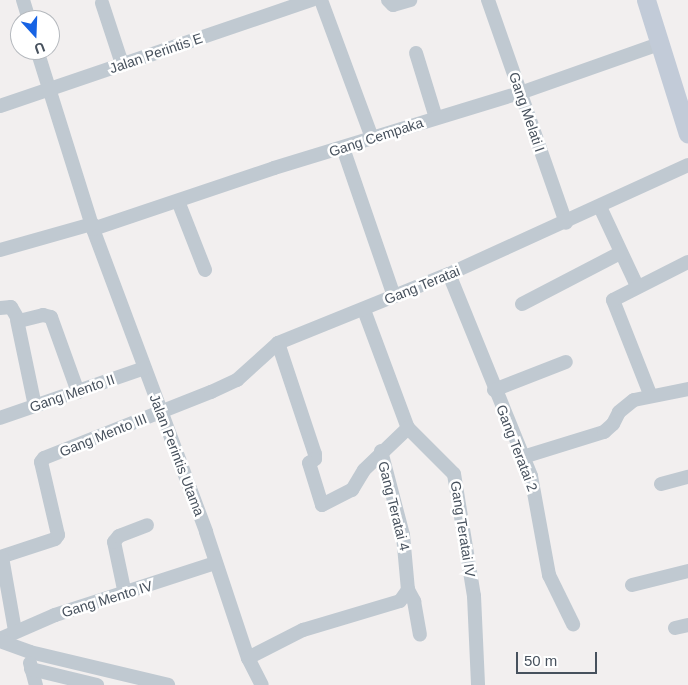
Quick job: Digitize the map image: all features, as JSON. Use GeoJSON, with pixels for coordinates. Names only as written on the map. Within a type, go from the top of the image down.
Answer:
{"type":"FeatureCollection","features":[{"type":"Feature","properties":{"kind":"street","name":"Jalan Perintis E"},"geometry":{"type":"LineString","coordinates":[[0,106],[122,64],[270,6],[312,0]]}},
{"type":"Feature","properties":{"kind":"street"},"geometry":{"type":"LineString","coordinates":[[321,0],[372,138]]}},
{"type":"Feature","properties":{"kind":"street"},"geometry":{"type":"LineString","coordinates":[[388,0],[392,5],[410,0]]}},
{"type":"Feature","properties":{"kind":"street","name":"Gang Melati I"},"geometry":{"type":"LineString","coordinates":[[488,0],[566,223]]}},
{"type":"Feature","properties":{"kind":"street"},"geometry":{"type":"LineString","coordinates":[[646,0],[659,44],[684,109],[688,134]]}},
{"type":"Feature","properties":{"kind":"street"},"geometry":{"type":"LineString","coordinates":[[102,3],[122,64]]}},
{"type":"Feature","properties":{"kind":"street","name":"Gang Cempaka"},"geometry":{"type":"LineString","coordinates":[[92,226],[178,201],[372,138],[520,93],[659,44]]}},
{"type":"Feature","properties":{"kind":"street"},"geometry":{"type":"LineString","coordinates":[[416,53],[436,118]]}},
{"type":"Feature","properties":{"kind":"street","name":"Jalan Perintis Utama"},"geometry":{"type":"LineString","coordinates":[[40,60],[92,226],[161,412],[248,658],[262,685]]}},
{"type":"Feature","properties":{"kind":"street"},"geometry":{"type":"LineString","coordinates":[[343,148],[388,269],[394,296]]}},
{"type":"Feature","properties":{"kind":"street","name":"Gang Teratai"},"geometry":{"type":"LineString","coordinates":[[161,412],[237,380],[278,343],[364,310],[449,274],[566,223],[688,165]]}},
{"type":"Feature","properties":{"kind":"street"},"geometry":{"type":"LineString","coordinates":[[178,201],[206,270]]}},
{"type":"Feature","properties":{"kind":"street"},"geometry":{"type":"LineString","coordinates":[[600,207],[637,286]]}},
{"type":"Feature","properties":{"kind":"street"},"geometry":{"type":"LineString","coordinates":[[0,250],[92,226]]}},
{"type":"Feature","properties":{"kind":"street"},"geometry":{"type":"LineString","coordinates":[[522,304],[620,253]]}},
{"type":"Feature","properties":{"kind":"street"},"geometry":{"type":"LineString","coordinates":[[650,394],[612,303],[615,298],[637,286],[688,262]]}},
{"type":"Feature","properties":{"kind":"street","name":"Gang Teratai 2"},"geometry":{"type":"LineString","coordinates":[[449,274],[536,491],[549,575],[573,624]]}},
{"type":"Feature","properties":{"kind":"street"},"geometry":{"type":"LineString","coordinates":[[0,308],[11,307],[17,320],[35,406]]}},
{"type":"Feature","properties":{"kind":"street","name":"Gang Teratai IV"},"geometry":{"type":"LineString","coordinates":[[364,310],[408,428],[452,468],[456,480],[474,596],[478,685]]}},
{"type":"Feature","properties":{"kind":"street"},"geometry":{"type":"LineString","coordinates":[[17,320],[43,315],[51,317],[78,392]]}},
{"type":"Feature","properties":{"kind":"street"},"geometry":{"type":"LineString","coordinates":[[278,343],[315,454],[315,459],[310,463],[322,505],[352,490],[364,470],[381,451],[408,428]]}},
{"type":"Feature","properties":{"kind":"street"},"geometry":{"type":"LineString","coordinates":[[494,390],[566,362]]}},
{"type":"Feature","properties":{"kind":"street","name":"Gang Mento II"},"geometry":{"type":"LineString","coordinates":[[0,418],[144,368]]}},
{"type":"Feature","properties":{"kind":"street"},"geometry":{"type":"LineString","coordinates":[[523,457],[604,432],[610,429],[624,406],[650,394],[688,388]]}},
{"type":"Feature","properties":{"kind":"street","name":"Gang Mento III"},"geometry":{"type":"LineString","coordinates":[[1,557],[55,539],[58,534],[41,462],[44,458],[161,412]]}},
{"type":"Feature","properties":{"kind":"street","name":"Gang Teratai 4"},"geometry":{"type":"LineString","coordinates":[[381,451],[403,535],[408,590],[414,601],[420,634]]}},
{"type":"Feature","properties":{"kind":"street"},"geometry":{"type":"LineString","coordinates":[[661,484],[688,477]]}},
{"type":"Feature","properties":{"kind":"street"},"geometry":{"type":"LineString","coordinates":[[125,594],[114,542],[119,536],[147,525]]}},
{"type":"Feature","properties":{"kind":"street"},"geometry":{"type":"LineString","coordinates":[[1,557],[15,631]]}},
{"type":"Feature","properties":{"kind":"street","name":"Gang Mento IV"},"geometry":{"type":"LineString","coordinates":[[0,640],[15,631],[215,563]]}},
{"type":"Feature","properties":{"kind":"street"},"geometry":{"type":"LineString","coordinates":[[632,585],[688,571]]}},
{"type":"Feature","properties":{"kind":"street"},"geometry":{"type":"LineString","coordinates":[[248,658],[303,630],[400,601],[408,590]]}},
{"type":"Feature","properties":{"kind":"street"},"geometry":{"type":"LineString","coordinates":[[0,640],[30,660],[97,685]]}},
{"type":"Feature","properties":{"kind":"street"},"geometry":{"type":"LineString","coordinates":[[30,660],[36,685]]}},
{"type":"Feature","properties":{"kind":"street"},"geometry":{"type":"LineString","coordinates":[[30,660],[168,685]]}}]}
